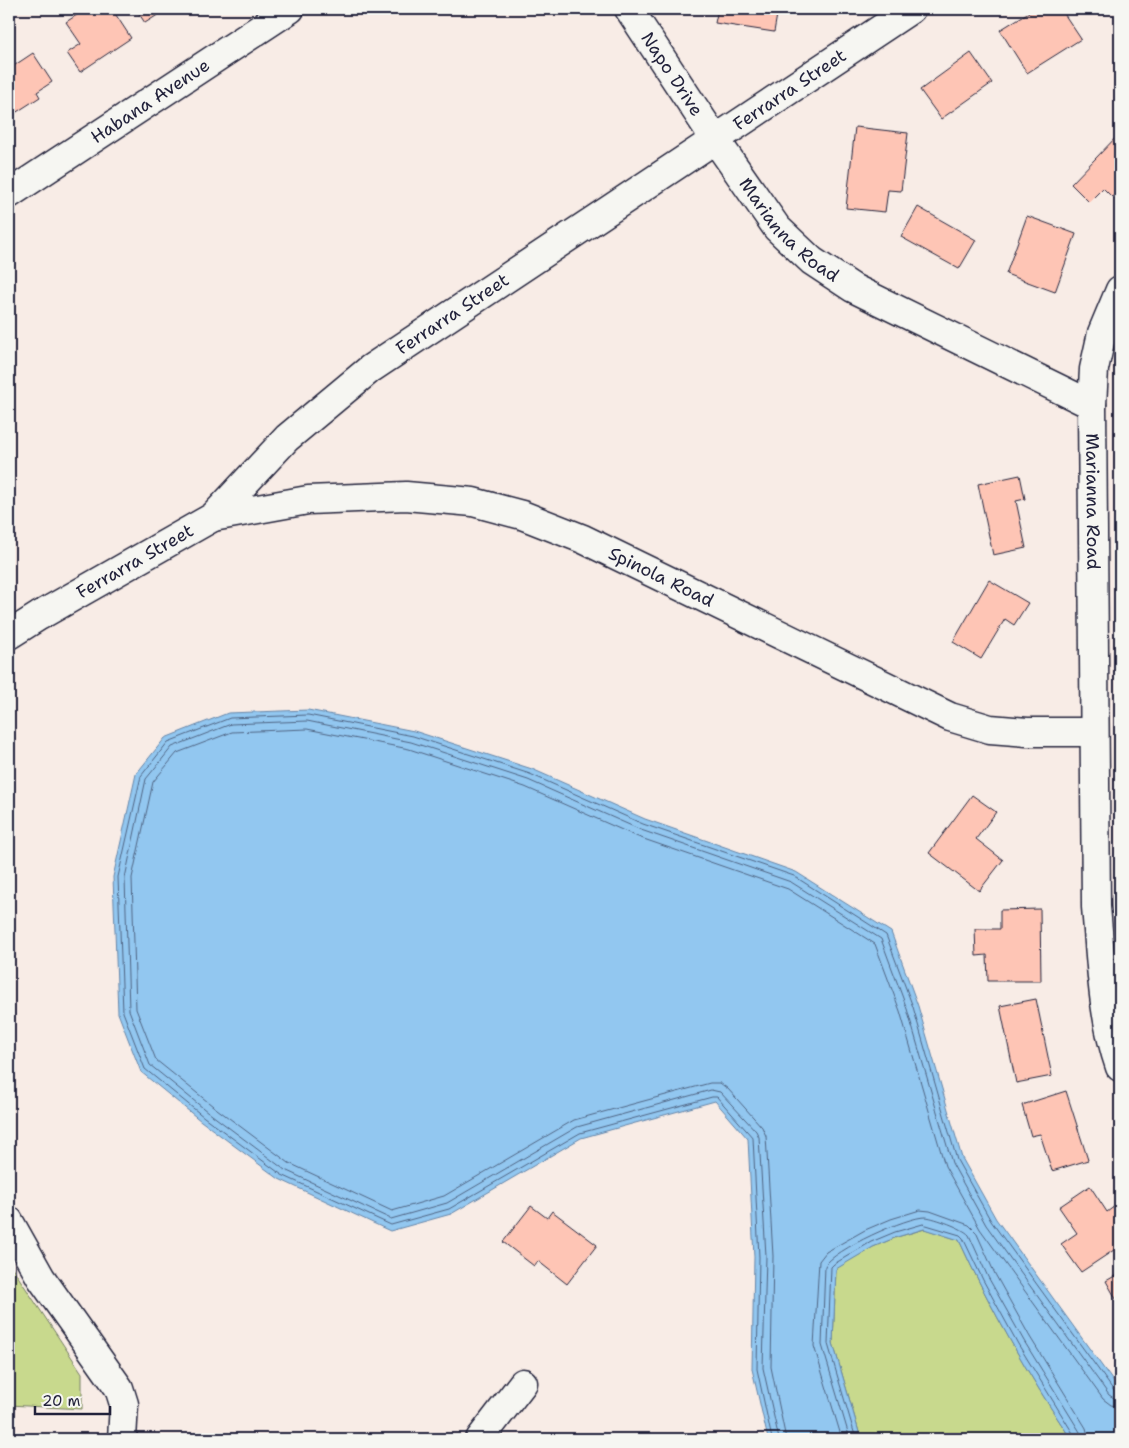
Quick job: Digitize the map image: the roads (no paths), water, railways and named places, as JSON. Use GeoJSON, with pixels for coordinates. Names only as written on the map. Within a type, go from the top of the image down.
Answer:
{"type":"FeatureCollection","features":[{"type":"Feature","properties":{"kind":"street","name":"Habana Avenue"},"geometry":{"type":"LineString","coordinates":[[9,194],[290,9]]}},
{"type":"Feature","properties":{"kind":"street","name":"Napo Drive"},"geometry":{"type":"LineString","coordinates":[[629,9],[715,139]]}},
{"type":"Feature","properties":{"kind":"street","name":"Ferrarra Street"},"geometry":{"type":"LineString","coordinates":[[9,636],[39,616],[212,517],[287,438],[370,369],[911,9]]}},
{"type":"Feature","properties":{"kind":"street","name":"Marianna Road"},"geometry":{"type":"LineString","coordinates":[[715,139],[777,228],[812,260],[853,288],[1092,406],[1097,916],[1103,988],[1110,1033],[1120,1067]]}},
{"type":"Feature","properties":{"kind":"street"},"geometry":{"type":"LineString","coordinates":[[1092,406],[1094,369],[1102,333],[1120,290]]}},
{"type":"Feature","properties":{"kind":"street","name":"Spinola Road"},"geometry":{"type":"LineString","coordinates":[[212,517],[308,500],[406,496],[473,502],[522,515],[583,539],[950,717],[999,730],[1094,732]]}},
{"type":"Feature","properties":{"kind":"street"},"geometry":{"type":"LineString","coordinates":[[9,1221],[41,1278],[119,1388],[124,1404],[122,1439]]}},
{"type":"Feature","properties":{"kind":"street"},"geometry":{"type":"LineString","coordinates":[[480,1439],[522,1384]]}},
{"type":"Feature","properties":{"kind":"water"},"geometry":{"type":"Polygon","coordinates":[[[308,710],[414,731],[532,769],[645,819],[796,872],[891,932],[918,1006],[962,1158],[996,1219],[1120,1391],[1120,1439],[1071,1439],[1011,1342],[959,1240],[924,1229],[873,1247],[836,1269],[833,1343],[861,1439],[768,1439],[752,1369],[754,1257],[748,1139],[715,1101],[581,1138],[451,1214],[390,1231],[279,1179],[201,1121],[141,1072],[118,1013],[113,877],[136,774],[165,738],[228,713],[308,710]]]}}]}
